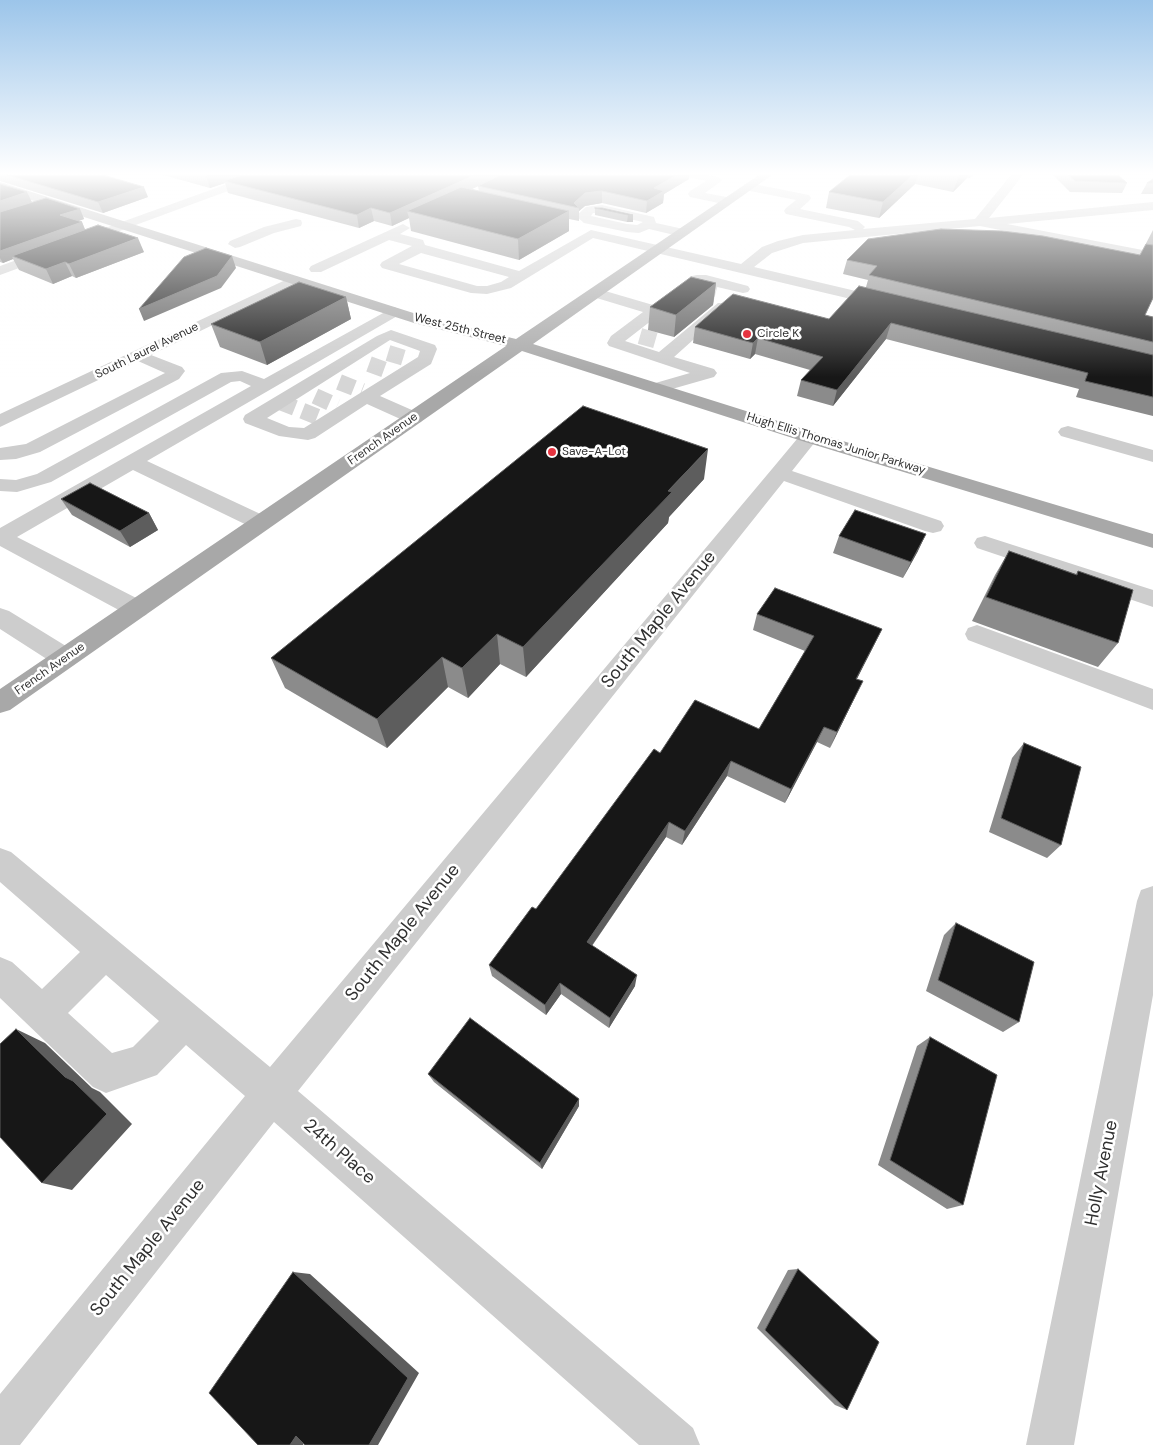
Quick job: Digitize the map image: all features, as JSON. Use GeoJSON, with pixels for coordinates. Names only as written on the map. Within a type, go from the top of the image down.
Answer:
{"type":"FeatureCollection","features":[{"type":"Feature","properties":{"kind":"main road","name":"West 25th Street"},"geometry":{"type":"LineString","coordinates":[[192,242],[294,280],[416,319],[520,345]]}},
{"type":"Feature","properties":{"kind":"main road"},"geometry":{"type":"LineString","coordinates":[[230,242],[253,249]]}},
{"type":"Feature","properties":{"kind":"main road","name":"French Avenue"},"geometry":{"type":"LineString","coordinates":[[0,703],[669,242]]}},
{"type":"Feature","properties":{"kind":"main road"},"geometry":{"type":"LineString","coordinates":[[298,263],[334,274]]}},
{"type":"Feature","properties":{"kind":"main road","name":"West 25th Street"},"geometry":{"type":"LineString","coordinates":[[460,316],[520,345]]}},
{"type":"Feature","properties":{"kind":"main road","name":"Hugh Ellis Thomas Junior Parkway"},"geometry":{"type":"LineString","coordinates":[[520,345],[1153,541]]}},
{"type":"Feature","properties":{"kind":"street"},"geometry":{"type":"LineString","coordinates":[[0,270],[66,242]]}},
{"type":"Feature","properties":{"kind":"street"},"geometry":{"type":"LineString","coordinates":[[235,244],[239,242]]}},
{"type":"Feature","properties":{"kind":"street"},"geometry":{"type":"LineString","coordinates":[[316,268],[371,242]]}},
{"type":"Feature","properties":{"kind":"street"},"geometry":{"type":"LineString","coordinates":[[416,242],[418,243],[419,248]]}},
{"type":"Feature","properties":{"kind":"street"},"geometry":{"type":"LineString","coordinates":[[522,276],[419,248],[387,265],[476,290],[498,288],[522,276],[577,242]]}},
{"type":"Feature","properties":{"kind":"street"},"geometry":{"type":"LineString","coordinates":[[630,242],[905,307]]}},
{"type":"Feature","properties":{"kind":"street"},"geometry":{"type":"LineString","coordinates":[[745,268],[767,250],[789,242]]}},
{"type":"Feature","properties":{"kind":"street"},"geometry":{"type":"LineString","coordinates":[[1084,242],[1153,256]]}},
{"type":"Feature","properties":{"kind":"street"},"geometry":{"type":"LineString","coordinates":[[708,404],[708,373],[699,320],[706,279],[697,279],[663,310],[617,339],[616,343],[699,320],[762,272]]}},
{"type":"Feature","properties":{"kind":"street","name":"South Laurel Avenue"},"geometry":{"type":"LineString","coordinates":[[0,421],[294,280]]}},
{"type":"Feature","properties":{"kind":"street"},"geometry":{"type":"LineString","coordinates":[[595,293],[663,310]]}},
{"type":"Feature","properties":{"kind":"street"},"geometry":{"type":"LineString","coordinates":[[1,537],[394,312]]}},
{"type":"Feature","properties":{"kind":"street"},"geometry":{"type":"LineString","coordinates":[[373,352],[429,349],[425,360],[406,368],[347,405],[308,434],[286,432],[252,419],[315,389],[373,352],[416,319]]}},
{"type":"Feature","properties":{"kind":"street"},"geometry":{"type":"LineString","coordinates":[[0,454],[16,453],[34,448],[166,380],[176,371],[137,355]]}},
{"type":"Feature","properties":{"kind":"street"},"geometry":{"type":"LineString","coordinates":[[658,388],[708,373]]}},
{"type":"Feature","properties":{"kind":"street"},"geometry":{"type":"LineString","coordinates":[[0,484],[17,486],[44,478],[227,377],[242,376],[266,386]]}},
{"type":"Feature","properties":{"kind":"street"},"geometry":{"type":"LineString","coordinates":[[347,405],[414,418]]}},
{"type":"Feature","properties":{"kind":"street"},"geometry":{"type":"LineString","coordinates":[[1068,432],[1153,456]]}},
{"type":"Feature","properties":{"kind":"street","name":"South Maple Avenue"},"geometry":{"type":"LineString","coordinates":[[0,1432],[272,1094],[809,436]]}},
{"type":"Feature","properties":{"kind":"street"},"geometry":{"type":"LineString","coordinates":[[133,462],[261,523]]}},
{"type":"Feature","properties":{"kind":"street"},"geometry":{"type":"LineString","coordinates":[[779,474],[933,526]]}},
{"type":"Feature","properties":{"kind":"street"},"geometry":{"type":"LineString","coordinates":[[1,537],[137,609]]}},
{"type":"Feature","properties":{"kind":"street"},"geometry":{"type":"LineString","coordinates":[[985,543],[1153,599]]}},
{"type":"Feature","properties":{"kind":"street"},"geometry":{"type":"LineString","coordinates":[[5,628],[65,658]]}},
{"type":"Feature","properties":{"kind":"street"},"geometry":{"type":"LineString","coordinates":[[978,634],[1153,700]]}},
{"type":"Feature","properties":{"kind":"street","name":"24th Place"},"geometry":{"type":"LineString","coordinates":[[3,870],[186,1020],[676,1445]]}},
{"type":"Feature","properties":{"kind":"street","name":"Holly Avenue"},"geometry":{"type":"LineString","coordinates":[[1050,1445],[1153,900]]}},
{"type":"Feature","properties":{"kind":"street"},"geometry":{"type":"LineString","coordinates":[[42,1013],[105,952]]}},
{"type":"Feature","properties":{"kind":"street"},"geometry":{"type":"LineString","coordinates":[[0,974],[106,1074],[144,1062],[186,1020]]}},
{"type":"Feature","properties":{"kind":"building"},"geometry":{"type":"Polygon","coordinates":[[[0,242],[24,242],[0,251],[0,242]]]}},
{"type":"Feature","properties":{"kind":"building"},"geometry":{"type":"Polygon","coordinates":[[[50,242],[126,242],[69,264],[65,262],[46,269],[12,256],[50,242]]]}},
{"type":"Feature","properties":{"kind":"building"},"geometry":{"type":"Polygon","coordinates":[[[865,242],[1076,242],[1140,255],[1146,244],[1153,245],[1153,298],[1145,315],[1153,317],[1153,342],[869,275],[877,266],[847,260],[865,242]]]}},
{"type":"Feature","properties":{"kind":"building"},"geometry":{"type":"Polygon","coordinates":[[[206,248],[232,256],[217,276],[139,309],[184,257],[206,248]]]}},
{"type":"Feature","properties":{"kind":"building"},"geometry":{"type":"Polygon","coordinates":[[[691,277],[716,283],[676,315],[650,307],[691,277]]]}},
{"type":"Feature","properties":{"kind":"building"},"geometry":{"type":"Polygon","coordinates":[[[299,282],[346,297],[260,342],[211,324],[299,282]]]}},
{"type":"Feature","properties":{"kind":"building"},"geometry":{"type":"Polygon","coordinates":[[[859,286],[1153,355],[1153,397],[1085,381],[1088,373],[891,323],[837,390],[801,380],[823,357],[758,338],[753,343],[695,327],[733,294],[829,319],[859,286]]]}},
{"type":"Feature","properties":{"kind":"building"},"geometry":{"type":"Polygon","coordinates":[[[583,406],[708,449],[668,491],[672,492],[523,647],[497,634],[462,668],[442,657],[377,719],[271,658],[583,406]]]}},
{"type":"Feature","properties":{"kind":"building"},"geometry":{"type":"Polygon","coordinates":[[[90,483],[149,513],[120,531],[61,499],[90,483]]]}},
{"type":"Feature","properties":{"kind":"building"},"geometry":{"type":"Polygon","coordinates":[[[855,510],[926,534],[911,562],[839,536],[855,510]]]}},
{"type":"Feature","properties":{"kind":"building"},"geometry":{"type":"Polygon","coordinates":[[[1009,551],[1077,575],[1078,571],[1133,590],[1118,643],[986,597],[1009,551]]]}},
{"type":"Feature","properties":{"kind":"building"},"geometry":{"type":"Polygon","coordinates":[[[775,588],[882,629],[856,679],[863,681],[837,732],[824,727],[791,789],[731,761],[685,831],[669,822],[587,942],[637,975],[610,1018],[560,983],[545,1005],[489,965],[532,907],[536,909],[654,749],[660,753],[695,700],[759,729],[814,636],[757,614],[775,588]]]}},
{"type":"Feature","properties":{"kind":"building"},"geometry":{"type":"Polygon","coordinates":[[[1024,743],[1081,767],[1061,845],[1001,818],[1024,743]]]}},
{"type":"Feature","properties":{"kind":"building"},"geometry":{"type":"Polygon","coordinates":[[[956,923],[1034,962],[1019,1022],[938,980],[956,923]]]}},
{"type":"Feature","properties":{"kind":"building"},"geometry":{"type":"Polygon","coordinates":[[[470,1018],[579,1099],[540,1163],[428,1074],[470,1018]]]}},
{"type":"Feature","properties":{"kind":"building"},"geometry":{"type":"Polygon","coordinates":[[[16,1029],[65,1077],[73,1081],[107,1114],[42,1183],[0,1137],[0,1044],[16,1029]]]}},
{"type":"Feature","properties":{"kind":"building"},"geometry":{"type":"Polygon","coordinates":[[[930,1037],[997,1075],[963,1205],[890,1160],[930,1037]]]}},
{"type":"Feature","properties":{"kind":"building"},"geometry":{"type":"Polygon","coordinates":[[[798,1269],[879,1342],[847,1410],[765,1330],[798,1269]]]}},
{"type":"Feature","properties":{"kind":"building"},"geometry":{"type":"Polygon","coordinates":[[[293,1272],[408,1378],[369,1445],[305,1445],[296,1436],[290,1445],[258,1445],[209,1393],[293,1272]]]}},
{"type":"Feature","properties":{"kind":"tunnel"},"geometry":{"type":"LineString","coordinates":[[700,290],[719,295]]}},
{"type":"Feature","properties":{"kind":"tunnel"},"geometry":{"type":"LineString","coordinates":[[640,336],[661,342]]}},
{"type":"Feature","properties":{"kind":"tunnel"},"geometry":{"type":"LineString","coordinates":[[388,353],[411,360]]}},
{"type":"Feature","properties":{"kind":"tunnel"},"geometry":{"type":"LineString","coordinates":[[369,364],[391,372]]}},
{"type":"Feature","properties":{"kind":"tunnel"},"geometry":{"type":"LineString","coordinates":[[339,382],[362,391]]}},
{"type":"Feature","properties":{"kind":"tunnel"},"geometry":{"type":"LineString","coordinates":[[315,396],[337,406]]}},
{"type":"Feature","properties":{"kind":"tunnel"},"geometry":{"type":"LineString","coordinates":[[280,402],[318,417]]}},
{"type":"Feature","properties":{"kind":"place","name":"Circle K"},"geometry":{"type":"Point","coordinates":[747,334]}},
{"type":"Feature","properties":{"kind":"place","name":"Save-A-Lot"},"geometry":{"type":"Point","coordinates":[552,452]}}]}
